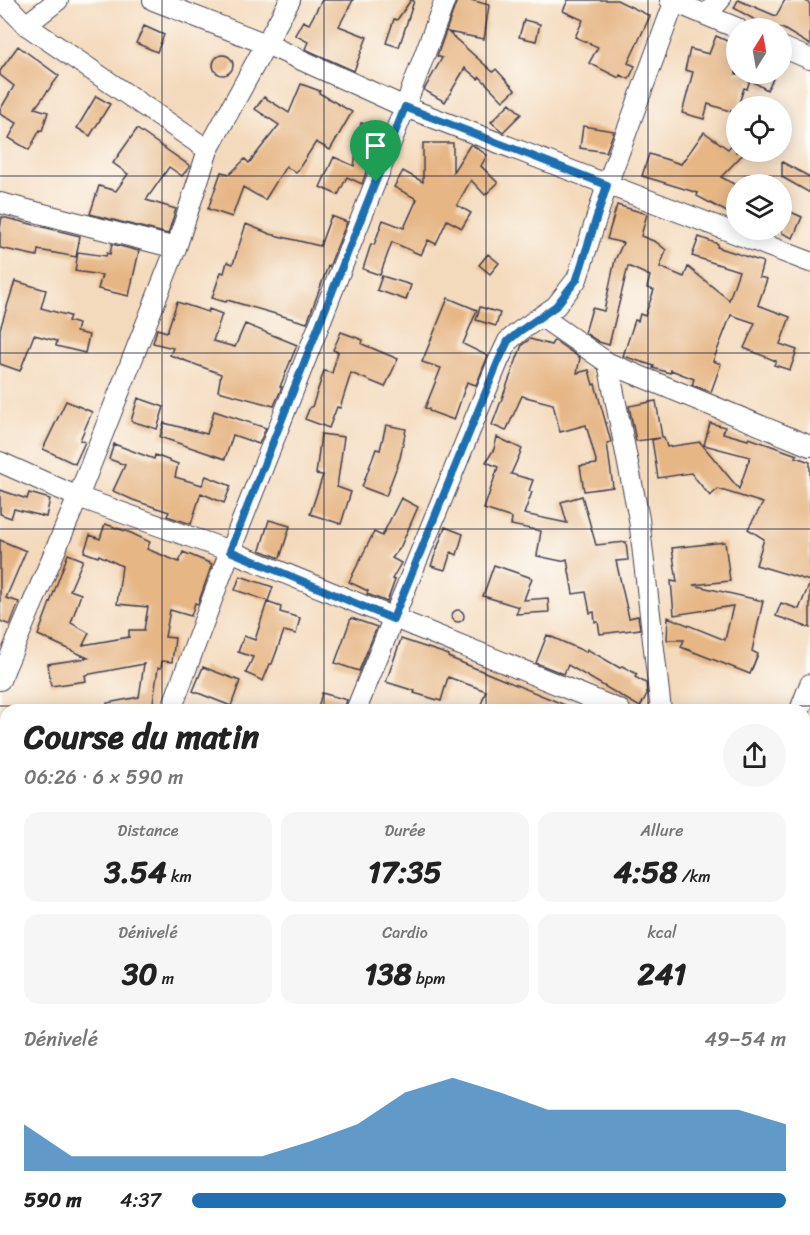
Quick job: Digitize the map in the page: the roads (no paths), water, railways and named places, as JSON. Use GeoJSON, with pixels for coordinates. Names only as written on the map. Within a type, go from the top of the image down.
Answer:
{"type":"FeatureCollection","features":[{"type":"Feature","properties":{"kind":"street"},"geometry":{"type":"LineString","coordinates":[[2,0],[26,25],[208,150]]}},
{"type":"Feature","properties":{"kind":"street"},"geometry":{"type":"LineString","coordinates":[[26,25],[58,0]]}},
{"type":"Feature","properties":{"kind":"street"},"geometry":{"type":"LineString","coordinates":[[153,0],[266,44],[405,107],[810,262]]}},
{"type":"Feature","properties":{"kind":"street"},"geometry":{"type":"LineString","coordinates":[[0,680],[78,497],[176,248],[208,150],[290,0]]}},
{"type":"Feature","properties":{"kind":"street"},"geometry":{"type":"LineString","coordinates":[[173,704],[230,551],[445,0]]}},
{"type":"Feature","properties":{"kind":"street"},"geometry":{"type":"LineString","coordinates":[[705,15],[720,0]]}},
{"type":"Feature","properties":{"kind":"street"},"geometry":{"type":"LineString","coordinates":[[358,704],[508,341],[556,306],[577,279],[607,185],[672,2],[726,24]]}},
{"type":"Feature","properties":{"kind":"street"},"geometry":{"type":"LineString","coordinates":[[792,51],[810,59]]}},
{"type":"Feature","properties":{"kind":"street"},"geometry":{"type":"LineString","coordinates":[[0,203],[176,248]]}},
{"type":"Feature","properties":{"kind":"street"},"geometry":{"type":"LineString","coordinates":[[542,316],[608,363],[810,446]]}},
{"type":"Feature","properties":{"kind":"street"},"geometry":{"type":"LineString","coordinates":[[608,363],[639,519],[660,704]]}},
{"type":"Feature","properties":{"kind":"street"},"geometry":{"type":"LineString","coordinates":[[0,462],[78,497],[230,551],[605,704]]}},
{"type":"Feature","properties":{"kind":"street"},"geometry":{"type":"LineString","coordinates":[[802,704],[810,684]]}}]}
